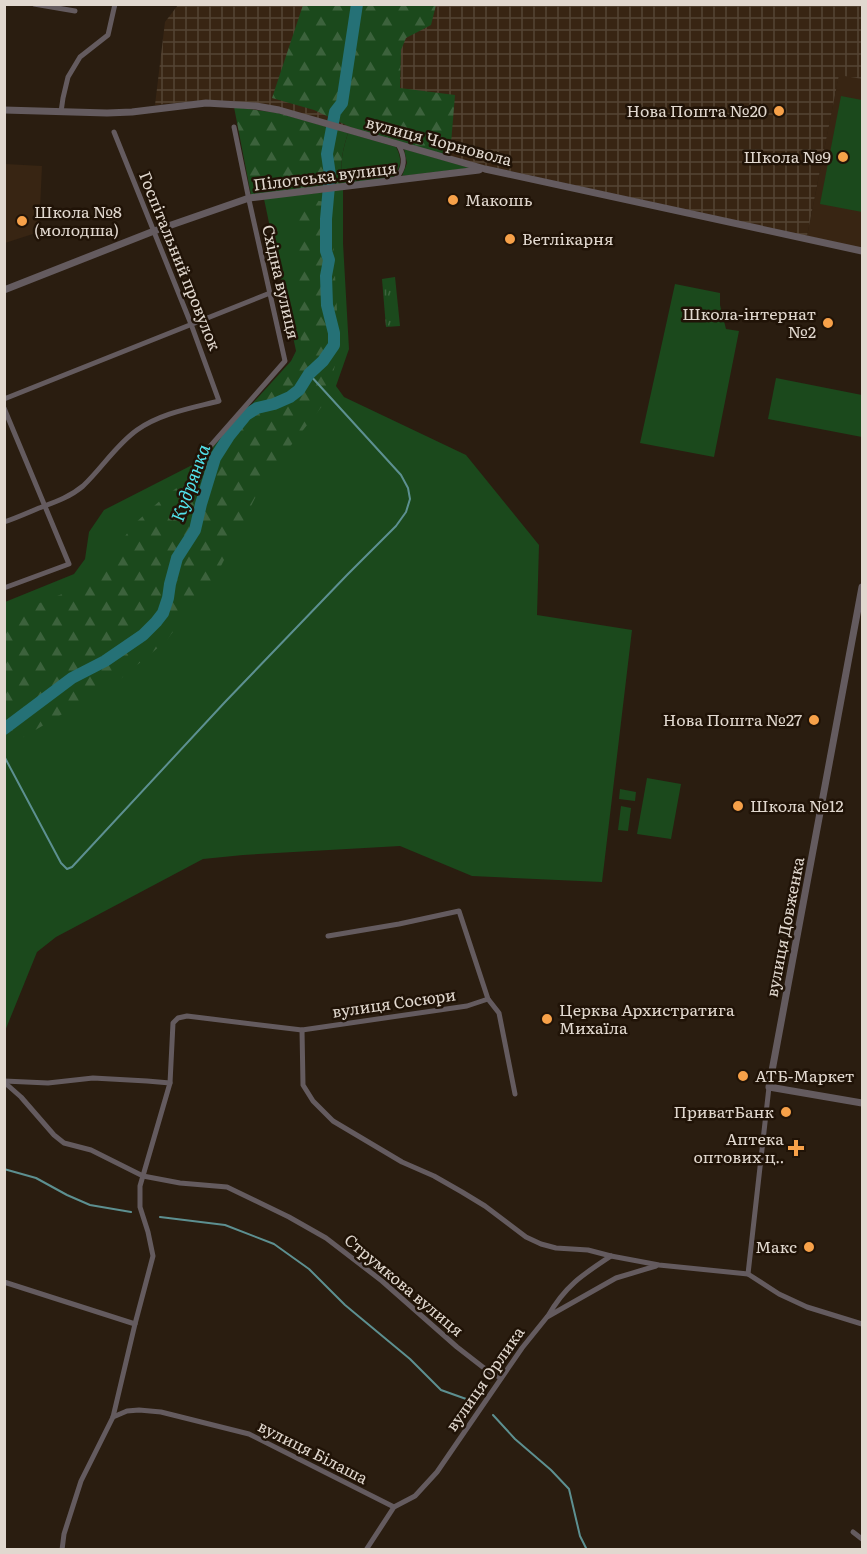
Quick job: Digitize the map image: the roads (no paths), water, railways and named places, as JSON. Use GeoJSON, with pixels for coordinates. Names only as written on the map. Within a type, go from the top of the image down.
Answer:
{"type":"FeatureCollection","features":[{"type":"Feature","properties":{"kind":"street"},"geometry":{"type":"LineString","coordinates":[[33,4],[75,11]]}},
{"type":"Feature","properties":{"kind":"street"},"geometry":{"type":"LineString","coordinates":[[61,112],[68,77],[80,57],[108,35],[115,4]]}},
{"type":"Feature","properties":{"kind":"street","name":"вулиця Чорновола"},"geometry":{"type":"LineString","coordinates":[[4,110],[132,112],[206,103],[279,110],[485,169],[862,251]]}},
{"type":"Feature","properties":{"kind":"street","name":"Східна вулиця"},"geometry":{"type":"LineString","coordinates":[[206,451],[285,361],[234,127]]}},
{"type":"Feature","properties":{"kind":"street","name":"Госпітальний провулок"},"geometry":{"type":"LineString","coordinates":[[45,506],[63,499],[85,484],[118,447],[138,430],[155,420],[219,401],[191,324],[114,132]]}},
{"type":"Feature","properties":{"kind":"street"},"geometry":{"type":"LineString","coordinates":[[395,180],[404,163],[403,153],[398,144]]}},
{"type":"Feature","properties":{"kind":"street","name":"Пілотська вулиця"},"geometry":{"type":"LineString","coordinates":[[4,290],[154,231],[249,198],[485,169]]}},
{"type":"Feature","properties":{"kind":"street"},"geometry":{"type":"LineString","coordinates":[[4,399],[270,293]]}},
{"type":"Feature","properties":{"kind":"street"},"geometry":{"type":"LineString","coordinates":[[4,408],[69,564],[4,588]]}},
{"type":"Feature","properties":{"kind":"street"},"geometry":{"type":"LineString","coordinates":[[4,522],[45,506]]}},
{"type":"Feature","properties":{"kind":"street","name":"вулиця Довженка"},"geometry":{"type":"LineString","coordinates":[[748,1274],[769,1087],[862,598],[862,587]]}},
{"type":"Feature","properties":{"kind":"street"},"geometry":{"type":"LineString","coordinates":[[328,936],[459,911],[488,999],[499,1013],[515,1094]]}},
{"type":"Feature","properties":{"kind":"street","name":"вулиця Сосюри"},"geometry":{"type":"LineString","coordinates":[[170,1083],[173,1023],[178,1018],[187,1016],[302,1030],[467,1006],[488,999]]}},
{"type":"Feature","properties":{"kind":"street"},"geometry":{"type":"LineString","coordinates":[[302,1030],[303,1085],[313,1101],[333,1121],[402,1162],[470,1196],[526,1237],[555,1248],[588,1250],[658,1265],[748,1274],[779,1294],[807,1307],[862,1324]]}},
{"type":"Feature","properties":{"kind":"street"},"geometry":{"type":"LineString","coordinates":[[4,1081],[48,1083],[93,1078],[170,1083],[140,1186],[140,1207],[153,1256],[113,1417],[81,1481],[64,1534],[62,1550]]}},
{"type":"Feature","properties":{"kind":"street","name":"Струмкова вулиця"},"geometry":{"type":"LineString","coordinates":[[4,1081],[64,1143],[92,1150],[142,1176],[180,1184],[227,1187],[326,1238],[382,1281],[483,1368],[501,1378]]}},
{"type":"Feature","properties":{"kind":"street"},"geometry":{"type":"LineString","coordinates":[[769,1087],[862,1103]]}},
{"type":"Feature","properties":{"kind":"street"},"geometry":{"type":"LineString","coordinates":[[547,1317],[568,1286],[610,1256]]}},
{"type":"Feature","properties":{"kind":"street","name":"вулиця Орлика"},"geometry":{"type":"LineString","coordinates":[[366,1550],[394,1507],[415,1496],[437,1472],[527,1341],[547,1317],[616,1278],[658,1265]]}},
{"type":"Feature","properties":{"kind":"street"},"geometry":{"type":"LineString","coordinates":[[4,1282],[135,1324]]}},
{"type":"Feature","properties":{"kind":"street","name":"вулиця Білаша"},"geometry":{"type":"LineString","coordinates":[[113,1417],[127,1410],[161,1412],[249,1434],[394,1507]]}},
{"type":"Feature","properties":{"kind":"street"},"geometry":{"type":"LineString","coordinates":[[853,1532],[862,1539]]}},
{"type":"Feature","properties":{"kind":"waterway","name":"Кудрянка"},"geometry":{"type":"LineString","coordinates":[[4,729],[72,678],[105,661],[143,635],[156,622],[163,613],[168,598],[177,558],[195,530],[215,458],[229,436],[246,415],[257,408],[290,397],[299,390],[309,374],[323,361],[334,345],[334,333],[327,305],[326,276],[329,260],[326,251],[326,219],[330,175],[327,154],[335,112],[342,103],[357,4]]}},
{"type":"Feature","properties":{"kind":"waterway"},"geometry":{"type":"LineString","coordinates":[[4,756],[61,863],[67,869],[72,867],[225,702],[396,526],[406,512],[410,499],[408,488],[401,475],[309,374]]}},
{"type":"Feature","properties":{"kind":"waterway"},"geometry":{"type":"LineString","coordinates":[[4,1169],[36,1178],[90,1205],[131,1212]]}},
{"type":"Feature","properties":{"kind":"waterway"},"geometry":{"type":"LineString","coordinates":[[160,1217],[225,1225],[274,1244],[309,1269],[345,1305],[410,1359],[441,1390],[469,1400]]}},
{"type":"Feature","properties":{"kind":"waterway"},"geometry":{"type":"LineString","coordinates":[[493,1415],[515,1439],[569,1489],[580,1536],[587,1550]]}},
{"type":"Feature","properties":{"kind":"place","name":"Нова Пошта №20"},"geometry":{"type":"Point","coordinates":[779,111]}},
{"type":"Feature","properties":{"kind":"place","name":"Школа №9"},"geometry":{"type":"Point","coordinates":[843,157]}},
{"type":"Feature","properties":{"kind":"place","name":"Макошь"},"geometry":{"type":"Point","coordinates":[453,200]}},
{"type":"Feature","properties":{"kind":"place","name":"Школа №8 (молодша)"},"geometry":{"type":"Point","coordinates":[22,221]}},
{"type":"Feature","properties":{"kind":"place","name":"Ветлікарня"},"geometry":{"type":"Point","coordinates":[510,239]}},
{"type":"Feature","properties":{"kind":"place","name":"Школа-інтернат №2"},"geometry":{"type":"Point","coordinates":[828,323]}},
{"type":"Feature","properties":{"kind":"place","name":"Нова Пошта №27"},"geometry":{"type":"Point","coordinates":[814,720]}},
{"type":"Feature","properties":{"kind":"place","name":"Школа №12"},"geometry":{"type":"Point","coordinates":[738,806]}},
{"type":"Feature","properties":{"kind":"place","name":"Церква Архистратига Михаїла"},"geometry":{"type":"Point","coordinates":[547,1019]}},
{"type":"Feature","properties":{"kind":"place","name":"АТБ-Маркет"},"geometry":{"type":"Point","coordinates":[743,1076]}},
{"type":"Feature","properties":{"kind":"place","name":"ПриватБанк"},"geometry":{"type":"Point","coordinates":[786,1112]}},
{"type":"Feature","properties":{"kind":"place","name":"Аптека оптових ц‥"},"geometry":{"type":"Point","coordinates":[796,1148]}},
{"type":"Feature","properties":{"kind":"place","name":"Макс"},"geometry":{"type":"Point","coordinates":[809,1247]}}]}
